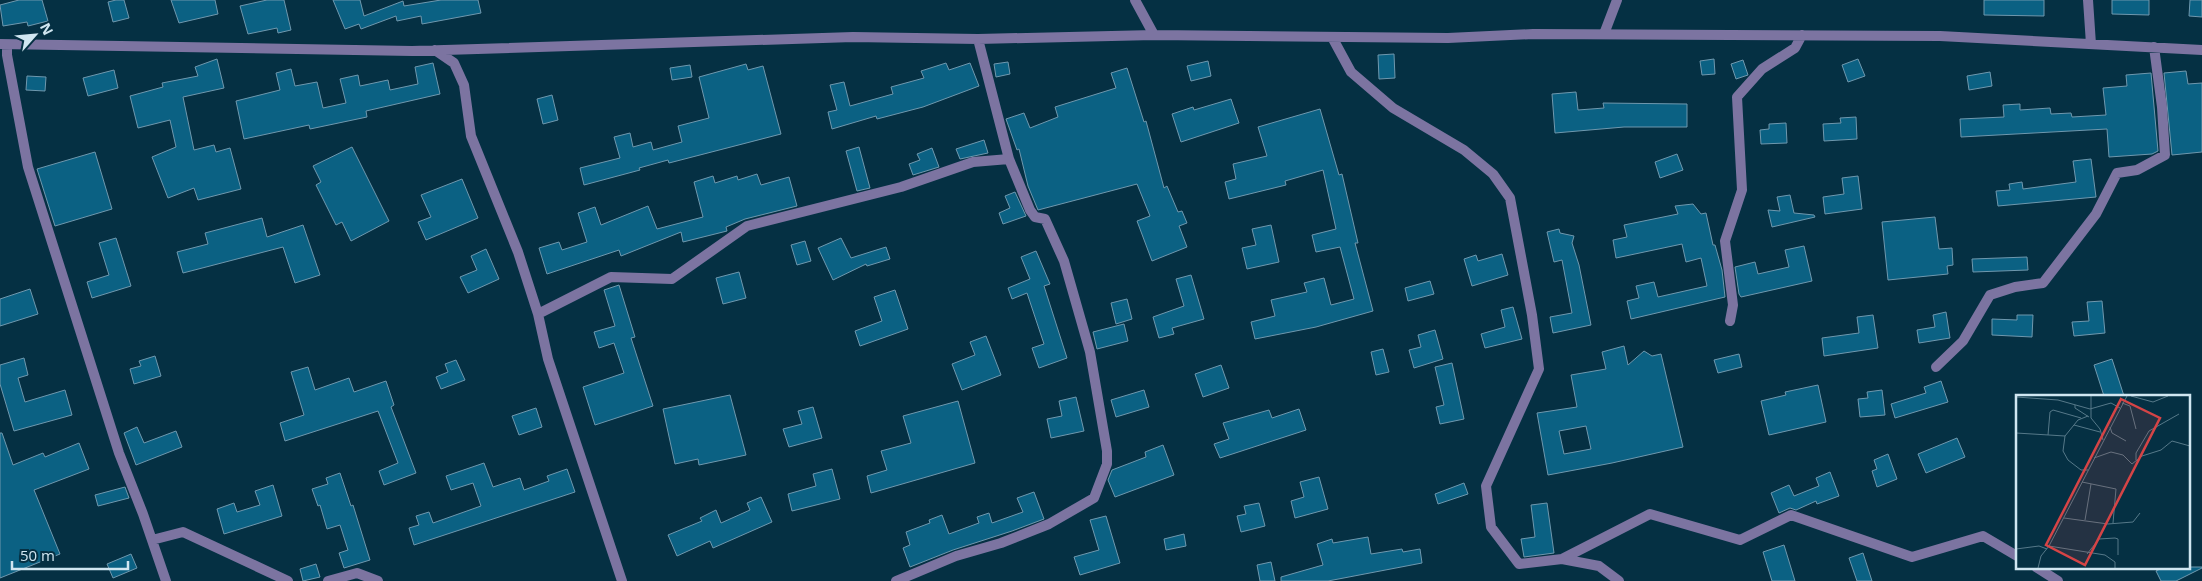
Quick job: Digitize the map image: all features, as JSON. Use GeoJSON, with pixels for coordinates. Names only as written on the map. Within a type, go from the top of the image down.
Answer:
{"type":"FeatureCollection","features":[{"type":"Feature","properties":{"kind":"street"},"geometry":{"type":"LineString","coordinates":[[1135,0],[1154,35]]}},
{"type":"Feature","properties":{"kind":"street"},"geometry":{"type":"LineString","coordinates":[[1604,34],[1617,0]]}},
{"type":"Feature","properties":{"kind":"street"},"geometry":{"type":"LineString","coordinates":[[2088,0],[2091,44]]}},
{"type":"Feature","properties":{"kind":"street"},"geometry":{"type":"LineString","coordinates":[[166,581],[119,454],[28,167],[4,44],[412,51],[853,37],[978,39],[1154,35],[1448,38],[1533,34],[1604,34],[1940,36],[2202,50]]}},
{"type":"Feature","properties":{"kind":"street"},"geometry":{"type":"LineString","coordinates":[[1730,321],[1732,297],[1725,241],[1742,190],[1737,97],[1762,69],[1795,48],[1802,35]]}},
{"type":"Feature","properties":{"kind":"street"},"geometry":{"type":"LineString","coordinates":[[1332,37],[1352,72],[1393,108],[1464,150],[1493,174],[1510,198],[1532,314],[1540,369],[1517,414],[1486,486],[1491,526],[1519,564],[1562,559],[1599,566],[1619,581]]}},
{"type":"Feature","properties":{"kind":"street"},"geometry":{"type":"LineString","coordinates":[[896,581],[956,556],[1001,543],[1049,524],[1094,498],[1107,464],[1107,450],[1090,352],[1064,261],[1045,219],[1035,216],[1030,210],[1009,159],[978,39]]}},
{"type":"Feature","properties":{"kind":"street"},"geometry":{"type":"LineString","coordinates":[[1936,367],[1963,341],[1990,295],[2014,287],[2043,283],[2096,214],[2117,173],[2137,170],[2165,155],[2154,48]]}},
{"type":"Feature","properties":{"kind":"street"},"geometry":{"type":"LineString","coordinates":[[435,50],[454,63],[464,85],[471,136],[518,252],[538,314],[548,358],[622,581]]}},
{"type":"Feature","properties":{"kind":"street"},"geometry":{"type":"LineString","coordinates":[[538,314],[611,277],[672,279],[747,226],[901,187],[973,162],[1009,159]]}},
{"type":"Feature","properties":{"kind":"street"},"geometry":{"type":"LineString","coordinates":[[1562,559],[1650,514],[1740,540],[1791,515],[1912,557],[1983,536],[2016,555]]}},
{"type":"Feature","properties":{"kind":"street"},"geometry":{"type":"LineString","coordinates":[[152,540],[183,532],[288,581]]}},
{"type":"Feature","properties":{"kind":"street"},"geometry":{"type":"LineString","coordinates":[[2038,568],[2058,581]]}},
{"type":"Feature","properties":{"kind":"street"},"geometry":{"type":"LineString","coordinates":[[328,581],[357,573],[378,581]]}},
{"type":"Feature","properties":{"kind":"building"},"geometry":{"type":"Polygon","coordinates":[[[19,0],[42,0],[48,21],[28,26],[27,22],[3,26],[0,5],[19,0]]]}},
{"type":"Feature","properties":{"kind":"building"},"geometry":{"type":"Polygon","coordinates":[[[124,0],[129,18],[113,22],[108,2],[124,0]]]}},
{"type":"Feature","properties":{"kind":"building"},"geometry":{"type":"Polygon","coordinates":[[[171,0],[215,0],[218,14],[179,23],[171,0]]]}},
{"type":"Feature","properties":{"kind":"building"},"geometry":{"type":"Polygon","coordinates":[[[267,0],[284,0],[291,30],[278,33],[277,28],[248,34],[240,6],[267,0]]]}},
{"type":"Feature","properties":{"kind":"building"},"geometry":{"type":"Polygon","coordinates":[[[333,0],[360,0],[364,16],[403,1],[404,6],[441,0],[478,0],[481,13],[422,24],[421,16],[397,21],[396,16],[361,29],[359,24],[345,29],[333,0]]]}},
{"type":"Feature","properties":{"kind":"building"},"geometry":{"type":"Polygon","coordinates":[[[1984,0],[2044,0],[2044,16],[1984,15],[1984,0]]]}},
{"type":"Feature","properties":{"kind":"building"},"geometry":{"type":"Polygon","coordinates":[[[2112,0],[2149,0],[2149,15],[2112,14],[2112,0]]]}},
{"type":"Feature","properties":{"kind":"building"},"geometry":{"type":"Polygon","coordinates":[[[2190,0],[2202,0],[2202,17],[2189,16],[2190,0]]]}},
{"type":"Feature","properties":{"kind":"building"},"geometry":{"type":"Polygon","coordinates":[[[1394,54],[1395,78],[1379,79],[1378,55],[1394,54]]]}},
{"type":"Feature","properties":{"kind":"building"},"geometry":{"type":"Polygon","coordinates":[[[217,59],[224,88],[183,97],[194,150],[214,145],[216,152],[230,148],[241,189],[198,200],[194,188],[168,198],[152,157],[176,147],[170,120],[138,128],[130,96],[163,87],[162,83],[198,76],[195,67],[217,59]]]}},
{"type":"Feature","properties":{"kind":"building"},"geometry":{"type":"Polygon","coordinates":[[[1714,59],[1715,74],[1702,75],[1700,61],[1714,59]]]}},
{"type":"Feature","properties":{"kind":"building"},"geometry":{"type":"Polygon","coordinates":[[[1858,59],[1865,76],[1848,82],[1842,65],[1858,59]]]}},
{"type":"Feature","properties":{"kind":"building"},"geometry":{"type":"Polygon","coordinates":[[[1743,60],[1748,75],[1736,79],[1731,64],[1743,60]]]}},
{"type":"Feature","properties":{"kind":"building"},"geometry":{"type":"Polygon","coordinates":[[[1208,61],[1211,76],[1191,81],[1187,66],[1208,61]]]}},
{"type":"Feature","properties":{"kind":"building"},"geometry":{"type":"Polygon","coordinates":[[[1008,62],[1010,74],[996,77],[994,64],[1008,62]]]}},
{"type":"Feature","properties":{"kind":"building"},"geometry":{"type":"Polygon","coordinates":[[[433,63],[440,94],[366,111],[367,117],[310,129],[309,125],[244,139],[236,101],[280,90],[276,73],[291,69],[295,86],[317,82],[323,108],[346,103],[340,79],[358,75],[360,86],[388,80],[390,90],[418,84],[415,67],[433,63]]]}},
{"type":"Feature","properties":{"kind":"building"},"geometry":{"type":"Polygon","coordinates":[[[946,63],[949,70],[970,63],[979,86],[923,107],[877,119],[876,116],[832,129],[828,112],[837,110],[830,85],[844,82],[850,106],[893,94],[891,87],[924,78],[921,71],[946,63]]]}},
{"type":"Feature","properties":{"kind":"building"},"geometry":{"type":"Polygon","coordinates":[[[746,64],[748,70],[763,66],[781,134],[669,163],[668,160],[639,168],[640,170],[584,185],[580,168],[620,158],[614,137],[630,133],[633,147],[651,142],[653,150],[682,142],[678,126],[709,118],[699,77],[746,64]]]}},
{"type":"Feature","properties":{"kind":"building"},"geometry":{"type":"Polygon","coordinates":[[[690,65],[692,77],[672,80],[670,68],[690,65]]]}},
{"type":"Feature","properties":{"kind":"building"},"geometry":{"type":"Polygon","coordinates":[[[1127,68],[1144,122],[1146,121],[1164,188],[1167,186],[1178,212],[1182,211],[1187,223],[1179,226],[1187,247],[1152,261],[1137,221],[1150,216],[1137,184],[1038,210],[1028,186],[1019,149],[1017,150],[1006,119],[1024,113],[1030,128],[1058,117],[1055,107],[1116,88],[1111,73],[1127,68]]]}},
{"type":"Feature","properties":{"kind":"building"},"geometry":{"type":"Polygon","coordinates":[[[114,70],[118,88],[88,96],[83,78],[114,70]]]}},
{"type":"Feature","properties":{"kind":"building"},"geometry":{"type":"Polygon","coordinates":[[[2186,71],[2188,84],[2202,83],[2202,152],[2172,155],[2164,73],[2186,71]]]}},
{"type":"Feature","properties":{"kind":"building"},"geometry":{"type":"Polygon","coordinates":[[[1990,72],[1992,86],[1969,90],[1967,76],[1990,72]]]}},
{"type":"Feature","properties":{"kind":"building"},"geometry":{"type":"Polygon","coordinates":[[[2151,73],[2158,151],[2152,154],[2109,157],[2107,129],[1961,137],[1960,119],[2004,117],[2003,105],[2020,104],[2020,110],[2050,108],[2051,114],[2071,113],[2072,117],[2106,115],[2103,88],[2127,86],[2126,75],[2151,73]]]}},
{"type":"Feature","properties":{"kind":"building"},"geometry":{"type":"Polygon","coordinates":[[[27,76],[46,77],[45,91],[26,90],[27,76]]]}},
{"type":"Feature","properties":{"kind":"building"},"geometry":{"type":"Polygon","coordinates":[[[1576,92],[1578,110],[1604,108],[1603,103],[1687,104],[1687,127],[1624,127],[1555,133],[1552,94],[1576,92]]]}},
{"type":"Feature","properties":{"kind":"building"},"geometry":{"type":"Polygon","coordinates":[[[552,95],[558,120],[543,124],[537,99],[552,95]]]}},
{"type":"Feature","properties":{"kind":"building"},"geometry":{"type":"Polygon","coordinates":[[[1231,99],[1239,123],[1181,142],[1172,114],[1193,107],[1194,110],[1231,99]]]}},
{"type":"Feature","properties":{"kind":"building"},"geometry":{"type":"Polygon","coordinates":[[[1320,109],[1339,175],[1342,174],[1358,243],[1355,243],[1373,311],[1316,327],[1255,339],[1251,322],[1275,316],[1271,300],[1307,292],[1304,283],[1324,278],[1331,305],[1354,299],[1340,247],[1316,252],[1312,235],[1336,229],[1323,170],[1285,181],[1286,185],[1229,199],[1225,182],[1236,179],[1233,164],[1267,156],[1258,127],[1320,109]]]}},
{"type":"Feature","properties":{"kind":"building"},"geometry":{"type":"Polygon","coordinates":[[[1856,117],[1857,139],[1824,141],[1823,124],[1841,123],[1840,118],[1856,117]]]}},
{"type":"Feature","properties":{"kind":"building"},"geometry":{"type":"Polygon","coordinates":[[[1786,123],[1787,143],[1761,144],[1760,130],[1769,129],[1769,124],[1786,123]]]}},
{"type":"Feature","properties":{"kind":"building"},"geometry":{"type":"Polygon","coordinates":[[[984,140],[988,153],[960,159],[956,149],[984,140]]]}},
{"type":"Feature","properties":{"kind":"building"},"geometry":{"type":"Polygon","coordinates":[[[352,147],[389,221],[351,241],[342,222],[336,225],[316,185],[321,182],[313,166],[352,147]]]}},
{"type":"Feature","properties":{"kind":"building"},"geometry":{"type":"Polygon","coordinates":[[[859,147],[870,188],[857,191],[846,151],[859,147]]]}},
{"type":"Feature","properties":{"kind":"building"},"geometry":{"type":"Polygon","coordinates":[[[932,148],[939,167],[913,175],[909,164],[920,160],[917,154],[932,148]]]}},
{"type":"Feature","properties":{"kind":"building"},"geometry":{"type":"Polygon","coordinates":[[[95,152],[112,209],[55,226],[37,169],[95,152]]]}},
{"type":"Feature","properties":{"kind":"building"},"geometry":{"type":"Polygon","coordinates":[[[1677,154],[1683,170],[1660,178],[1655,162],[1677,154]]]}},
{"type":"Feature","properties":{"kind":"building"},"geometry":{"type":"Polygon","coordinates":[[[2091,159],[2096,197],[1998,206],[1996,191],[2010,190],[2009,184],[2022,182],[2023,189],[2076,182],[2073,161],[2091,159]]]}},
{"type":"Feature","properties":{"kind":"building"},"geometry":{"type":"Polygon","coordinates":[[[757,174],[761,185],[789,177],[797,206],[745,219],[726,227],[727,231],[683,242],[681,232],[621,256],[619,250],[547,274],[539,248],[559,242],[562,250],[587,242],[578,213],[595,207],[601,225],[648,206],[657,229],[703,217],[694,182],[713,176],[715,183],[737,176],[738,180],[757,174]]]}},
{"type":"Feature","properties":{"kind":"building"},"geometry":{"type":"Polygon","coordinates":[[[1858,176],[1862,209],[1825,214],[1823,197],[1844,194],[1842,178],[1858,176]]]}},
{"type":"Feature","properties":{"kind":"building"},"geometry":{"type":"Polygon","coordinates":[[[462,179],[478,218],[426,240],[418,222],[431,217],[421,195],[462,179]]]}},
{"type":"Feature","properties":{"kind":"building"},"geometry":{"type":"Polygon","coordinates":[[[1015,192],[1026,216],[1003,224],[999,213],[1010,208],[1005,196],[1015,192]]]}},
{"type":"Feature","properties":{"kind":"building"},"geometry":{"type":"Polygon","coordinates":[[[1790,195],[1794,213],[1814,215],[1815,217],[1772,227],[1768,210],[1780,211],[1777,197],[1790,195]]]}},
{"type":"Feature","properties":{"kind":"building"},"geometry":{"type":"Polygon","coordinates":[[[1693,204],[1701,214],[1706,213],[1713,245],[1715,245],[1722,270],[1725,297],[1631,319],[1627,301],[1639,298],[1636,286],[1654,282],[1658,297],[1707,286],[1701,258],[1686,262],[1682,244],[1616,258],[1613,240],[1627,237],[1624,225],[1678,214],[1675,206],[1693,204]]]}},
{"type":"Feature","properties":{"kind":"building"},"geometry":{"type":"Polygon","coordinates":[[[1935,217],[1939,249],[1952,248],[1953,265],[1947,266],[1948,274],[1888,280],[1882,222],[1935,217]]]}},
{"type":"Feature","properties":{"kind":"building"},"geometry":{"type":"Polygon","coordinates":[[[262,218],[267,237],[303,225],[320,275],[295,283],[283,247],[183,273],[177,252],[208,244],[205,233],[262,218]]]}},
{"type":"Feature","properties":{"kind":"building"},"geometry":{"type":"Polygon","coordinates":[[[1271,225],[1279,262],[1247,269],[1242,248],[1256,245],[1252,229],[1271,225]]]}},
{"type":"Feature","properties":{"kind":"building"},"geometry":{"type":"Polygon","coordinates":[[[1559,229],[1560,233],[1574,236],[1572,243],[1579,265],[1591,325],[1553,333],[1550,317],[1572,313],[1562,260],[1554,262],[1547,232],[1559,229]]]}},
{"type":"Feature","properties":{"kind":"building"},"geometry":{"type":"Polygon","coordinates":[[[116,238],[131,286],[92,298],[87,282],[109,275],[99,243],[116,238]]]}},
{"type":"Feature","properties":{"kind":"building"},"geometry":{"type":"Polygon","coordinates":[[[841,238],[851,258],[886,247],[890,259],[867,266],[866,264],[833,280],[818,248],[841,238]]]}},
{"type":"Feature","properties":{"kind":"building"},"geometry":{"type":"Polygon","coordinates":[[[805,241],[811,261],[797,265],[791,245],[805,241]]]}},
{"type":"Feature","properties":{"kind":"building"},"geometry":{"type":"Polygon","coordinates":[[[1804,246],[1812,281],[1741,297],[1735,267],[1755,262],[1758,274],[1789,267],[1785,250],[1804,246]]]}},
{"type":"Feature","properties":{"kind":"building"},"geometry":{"type":"Polygon","coordinates":[[[486,249],[499,279],[468,293],[460,277],[477,270],[471,256],[486,249]]]}},
{"type":"Feature","properties":{"kind":"building"},"geometry":{"type":"Polygon","coordinates":[[[1036,251],[1050,284],[1044,286],[1067,358],[1039,368],[1032,348],[1044,344],[1027,293],[1012,299],[1008,288],[1030,279],[1021,257],[1036,251]]]}},
{"type":"Feature","properties":{"kind":"building"},"geometry":{"type":"Polygon","coordinates":[[[1502,254],[1508,275],[1472,286],[1464,259],[1476,255],[1478,261],[1502,254]]]}},
{"type":"Feature","properties":{"kind":"building"},"geometry":{"type":"Polygon","coordinates":[[[2027,257],[2028,270],[1973,272],[1972,259],[2027,257]]]}},
{"type":"Feature","properties":{"kind":"building"},"geometry":{"type":"Polygon","coordinates":[[[739,272],[746,298],[723,304],[716,278],[739,272]]]}},
{"type":"Feature","properties":{"kind":"building"},"geometry":{"type":"Polygon","coordinates":[[[1191,275],[1204,319],[1172,328],[1174,334],[1159,338],[1153,317],[1184,306],[1176,279],[1191,275]]]}},
{"type":"Feature","properties":{"kind":"building"},"geometry":{"type":"Polygon","coordinates":[[[1430,281],[1434,294],[1408,301],[1405,288],[1430,281]]]}},
{"type":"Feature","properties":{"kind":"building"},"geometry":{"type":"Polygon","coordinates":[[[619,285],[635,337],[631,338],[653,406],[595,425],[583,387],[624,373],[614,343],[599,348],[594,332],[615,326],[604,290],[619,285]]]}},
{"type":"Feature","properties":{"kind":"building"},"geometry":{"type":"Polygon","coordinates":[[[30,289],[38,314],[0,326],[0,299],[30,289]]]}},
{"type":"Feature","properties":{"kind":"building"},"geometry":{"type":"Polygon","coordinates":[[[895,290],[908,329],[860,346],[855,331],[882,321],[874,297],[895,290]]]}},
{"type":"Feature","properties":{"kind":"building"},"geometry":{"type":"Polygon","coordinates":[[[1127,299],[1132,319],[1116,324],[1111,303],[1127,299]]]}},
{"type":"Feature","properties":{"kind":"building"},"geometry":{"type":"Polygon","coordinates":[[[2102,301],[2105,333],[2074,336],[2072,322],[2089,321],[2087,302],[2102,301]]]}},
{"type":"Feature","properties":{"kind":"building"},"geometry":{"type":"Polygon","coordinates":[[[1513,307],[1522,339],[1485,348],[1481,334],[1505,327],[1501,310],[1513,307]]]}},
{"type":"Feature","properties":{"kind":"building"},"geometry":{"type":"Polygon","coordinates":[[[1946,312],[1950,338],[1919,343],[1917,330],[1935,327],[1933,315],[1946,312]]]}},
{"type":"Feature","properties":{"kind":"building"},"geometry":{"type":"Polygon","coordinates":[[[1873,315],[1878,348],[1824,356],[1822,338],[1859,333],[1857,317],[1873,315]]]}},
{"type":"Feature","properties":{"kind":"building"},"geometry":{"type":"Polygon","coordinates":[[[2017,315],[2033,315],[2032,337],[1992,335],[1992,319],[2017,320],[2017,315]]]}},
{"type":"Feature","properties":{"kind":"building"},"geometry":{"type":"Polygon","coordinates":[[[1124,324],[1128,341],[1097,349],[1093,332],[1124,324]]]}},
{"type":"Feature","properties":{"kind":"building"},"geometry":{"type":"Polygon","coordinates":[[[1435,330],[1443,359],[1414,368],[1409,350],[1421,347],[1418,335],[1435,330]]]}},
{"type":"Feature","properties":{"kind":"building"},"geometry":{"type":"Polygon","coordinates":[[[986,336],[1001,375],[962,390],[952,364],[975,355],[970,342],[986,336]]]}},
{"type":"Feature","properties":{"kind":"building"},"geometry":{"type":"Polygon","coordinates":[[[1624,346],[1628,365],[1644,351],[1652,356],[1661,354],[1683,447],[1548,475],[1537,413],[1577,407],[1571,375],[1606,369],[1602,352],[1624,346]],[[1586,426],[1559,431],[1564,454],[1591,449],[1586,426]]]}},
{"type":"Feature","properties":{"kind":"building"},"geometry":{"type":"Polygon","coordinates":[[[1383,349],[1389,372],[1376,375],[1371,352],[1383,349]]]}},
{"type":"Feature","properties":{"kind":"building"},"geometry":{"type":"Polygon","coordinates":[[[1739,354],[1742,367],[1718,373],[1714,360],[1739,354]]]}},
{"type":"Feature","properties":{"kind":"building"},"geometry":{"type":"Polygon","coordinates":[[[155,356],[161,376],[134,384],[130,369],[141,366],[139,361],[155,356]]]}},
{"type":"Feature","properties":{"kind":"building"},"geometry":{"type":"Polygon","coordinates":[[[24,358],[28,375],[18,378],[25,402],[65,390],[72,415],[14,431],[0,384],[0,365],[24,358]]]}},
{"type":"Feature","properties":{"kind":"building"},"geometry":{"type":"Polygon","coordinates":[[[2112,359],[2124,395],[2104,395],[2094,365],[2112,359]]]}},
{"type":"Feature","properties":{"kind":"building"},"geometry":{"type":"Polygon","coordinates":[[[456,360],[465,380],[441,389],[436,377],[448,372],[445,364],[456,360]]]}},
{"type":"Feature","properties":{"kind":"building"},"geometry":{"type":"Polygon","coordinates":[[[1452,363],[1464,419],[1440,424],[1436,407],[1444,405],[1435,367],[1452,363]]]}},
{"type":"Feature","properties":{"kind":"building"},"geometry":{"type":"Polygon","coordinates":[[[1221,365],[1229,388],[1203,397],[1195,374],[1221,365]]]}},
{"type":"Feature","properties":{"kind":"building"},"geometry":{"type":"Polygon","coordinates":[[[308,367],[315,390],[349,378],[354,392],[386,381],[394,405],[391,407],[416,473],[384,485],[379,471],[398,463],[378,411],[285,441],[280,423],[304,415],[291,372],[308,367]]]}},
{"type":"Feature","properties":{"kind":"building"},"geometry":{"type":"Polygon","coordinates":[[[1941,381],[1948,402],[1895,418],[1891,404],[1926,393],[1924,387],[1941,381]]]}},
{"type":"Feature","properties":{"kind":"building"},"geometry":{"type":"Polygon","coordinates":[[[1818,385],[1826,422],[1769,435],[1761,401],[1786,395],[1785,392],[1818,385]]]}},
{"type":"Feature","properties":{"kind":"building"},"geometry":{"type":"Polygon","coordinates":[[[1144,390],[1149,407],[1116,417],[1111,400],[1144,390]]]}},
{"type":"Feature","properties":{"kind":"building"},"geometry":{"type":"Polygon","coordinates":[[[1882,390],[1885,415],[1860,417],[1858,399],[1868,398],[1867,392],[1882,390]]]}},
{"type":"Feature","properties":{"kind":"building"},"geometry":{"type":"Polygon","coordinates":[[[730,395],[746,455],[699,465],[698,459],[675,464],[663,409],[730,395]]]}},
{"type":"Feature","properties":{"kind":"building"},"geometry":{"type":"Polygon","coordinates":[[[1076,397],[1084,431],[1051,438],[1047,419],[1062,416],[1059,401],[1076,397]]]}},
{"type":"Feature","properties":{"kind":"building"},"geometry":{"type":"Polygon","coordinates":[[[958,401],[975,463],[871,493],[867,476],[887,470],[881,451],[911,443],[903,416],[958,401]]]}},
{"type":"Feature","properties":{"kind":"building"},"geometry":{"type":"Polygon","coordinates":[[[813,407],[822,438],[789,447],[783,429],[802,424],[798,411],[813,407]]]}},
{"type":"Feature","properties":{"kind":"building"},"geometry":{"type":"Polygon","coordinates":[[[536,408],[542,427],[519,435],[512,416],[536,408]]]}},
{"type":"Feature","properties":{"kind":"building"},"geometry":{"type":"Polygon","coordinates":[[[1299,409],[1306,430],[1220,458],[1214,444],[1229,439],[1223,423],[1269,410],[1272,418],[1299,409]]]}},
{"type":"Feature","properties":{"kind":"building"},"geometry":{"type":"Polygon","coordinates":[[[137,427],[144,443],[176,431],[182,447],[136,465],[124,433],[137,427]]]}},
{"type":"Feature","properties":{"kind":"building"},"geometry":{"type":"Polygon","coordinates":[[[0,433],[2,433],[13,465],[43,453],[45,457],[79,443],[89,469],[34,490],[60,554],[0,578],[0,433]]]}},
{"type":"Feature","properties":{"kind":"building"},"geometry":{"type":"Polygon","coordinates":[[[1957,438],[1965,457],[1926,473],[1918,454],[1957,438]]]}},
{"type":"Feature","properties":{"kind":"building"},"geometry":{"type":"Polygon","coordinates":[[[1163,445],[1174,475],[1115,497],[1108,480],[1112,470],[1146,457],[1145,452],[1163,445]]]}},
{"type":"Feature","properties":{"kind":"building"},"geometry":{"type":"Polygon","coordinates":[[[1888,454],[1897,479],[1877,487],[1872,471],[1877,469],[1874,460],[1888,454]]]}},
{"type":"Feature","properties":{"kind":"building"},"geometry":{"type":"Polygon","coordinates":[[[484,463],[493,487],[520,478],[524,490],[549,481],[547,476],[567,469],[575,492],[414,545],[409,528],[419,525],[416,516],[429,512],[433,523],[481,506],[473,483],[451,490],[446,476],[484,463]]]}},
{"type":"Feature","properties":{"kind":"building"},"geometry":{"type":"Polygon","coordinates":[[[832,469],[840,499],[792,511],[788,494],[816,486],[813,474],[832,469]]]}},
{"type":"Feature","properties":{"kind":"building"},"geometry":{"type":"Polygon","coordinates":[[[1830,472],[1839,496],[1817,504],[1816,501],[1796,510],[1790,508],[1779,513],[1771,493],[1789,485],[1794,496],[1819,486],[1816,478],[1830,472]]]}},
{"type":"Feature","properties":{"kind":"building"},"geometry":{"type":"Polygon","coordinates":[[[340,473],[351,506],[353,505],[370,560],[344,568],[339,553],[348,550],[340,525],[327,529],[320,505],[318,506],[312,489],[328,484],[326,478],[340,473]]]}},
{"type":"Feature","properties":{"kind":"building"},"geometry":{"type":"Polygon","coordinates":[[[1319,477],[1328,509],[1295,518],[1291,501],[1304,497],[1300,482],[1319,477]]]}},
{"type":"Feature","properties":{"kind":"building"},"geometry":{"type":"Polygon","coordinates":[[[1464,483],[1468,494],[1438,504],[1435,494],[1464,483]]]}},
{"type":"Feature","properties":{"kind":"building"},"geometry":{"type":"Polygon","coordinates":[[[273,485],[282,516],[224,534],[217,509],[234,503],[237,512],[260,505],[255,491],[273,485]]]}},
{"type":"Feature","properties":{"kind":"building"},"geometry":{"type":"Polygon","coordinates":[[[125,487],[129,498],[98,506],[95,495],[125,487]]]}},
{"type":"Feature","properties":{"kind":"building"},"geometry":{"type":"Polygon","coordinates":[[[1034,492],[1044,519],[953,550],[910,567],[903,548],[910,545],[906,532],[930,523],[929,520],[942,515],[949,534],[979,523],[977,517],[989,513],[992,523],[1023,512],[1017,498],[1034,492]]]}},
{"type":"Feature","properties":{"kind":"building"},"geometry":{"type":"Polygon","coordinates":[[[761,497],[772,522],[713,548],[710,541],[677,556],[668,535],[702,521],[700,518],[716,510],[721,523],[750,510],[747,503],[761,497]]]}},
{"type":"Feature","properties":{"kind":"building"},"geometry":{"type":"Polygon","coordinates":[[[1259,503],[1265,526],[1241,532],[1237,516],[1246,514],[1244,506],[1259,503]]]}},
{"type":"Feature","properties":{"kind":"building"},"geometry":{"type":"Polygon","coordinates":[[[1547,503],[1554,553],[1524,557],[1521,539],[1535,537],[1531,505],[1547,503]]]}},
{"type":"Feature","properties":{"kind":"building"},"geometry":{"type":"Polygon","coordinates":[[[1106,516],[1120,563],[1080,575],[1074,557],[1099,550],[1090,520],[1106,516]]]}},
{"type":"Feature","properties":{"kind":"building"},"geometry":{"type":"Polygon","coordinates":[[[1184,534],[1186,546],[1166,550],[1164,539],[1184,534]]]}},
{"type":"Feature","properties":{"kind":"building"},"geometry":{"type":"Polygon","coordinates":[[[1368,537],[1371,554],[1402,549],[1403,552],[1420,549],[1422,563],[1328,581],[1281,581],[1281,577],[1323,565],[1317,544],[1332,539],[1333,543],[1368,537]]]}},
{"type":"Feature","properties":{"kind":"building"},"geometry":{"type":"Polygon","coordinates":[[[1784,545],[1795,581],[1772,581],[1763,552],[1784,545]]]}},
{"type":"Feature","properties":{"kind":"building"},"geometry":{"type":"Polygon","coordinates":[[[1863,553],[1872,581],[1857,581],[1849,558],[1863,553]]]}},
{"type":"Feature","properties":{"kind":"building"},"geometry":{"type":"Polygon","coordinates":[[[131,554],[137,568],[113,578],[107,564],[131,554]]]}},
{"type":"Feature","properties":{"kind":"building"},"geometry":{"type":"Polygon","coordinates":[[[1271,562],[1275,581],[1260,581],[1257,565],[1271,562]]]}},
{"type":"Feature","properties":{"kind":"building"},"geometry":{"type":"Polygon","coordinates":[[[316,564],[320,577],[303,581],[300,569],[316,564]]]}},
{"type":"Feature","properties":{"kind":"building"},"geometry":{"type":"Polygon","coordinates":[[[2202,567],[2176,581],[2161,581],[2156,571],[2162,568],[2202,567]]]}}]}
